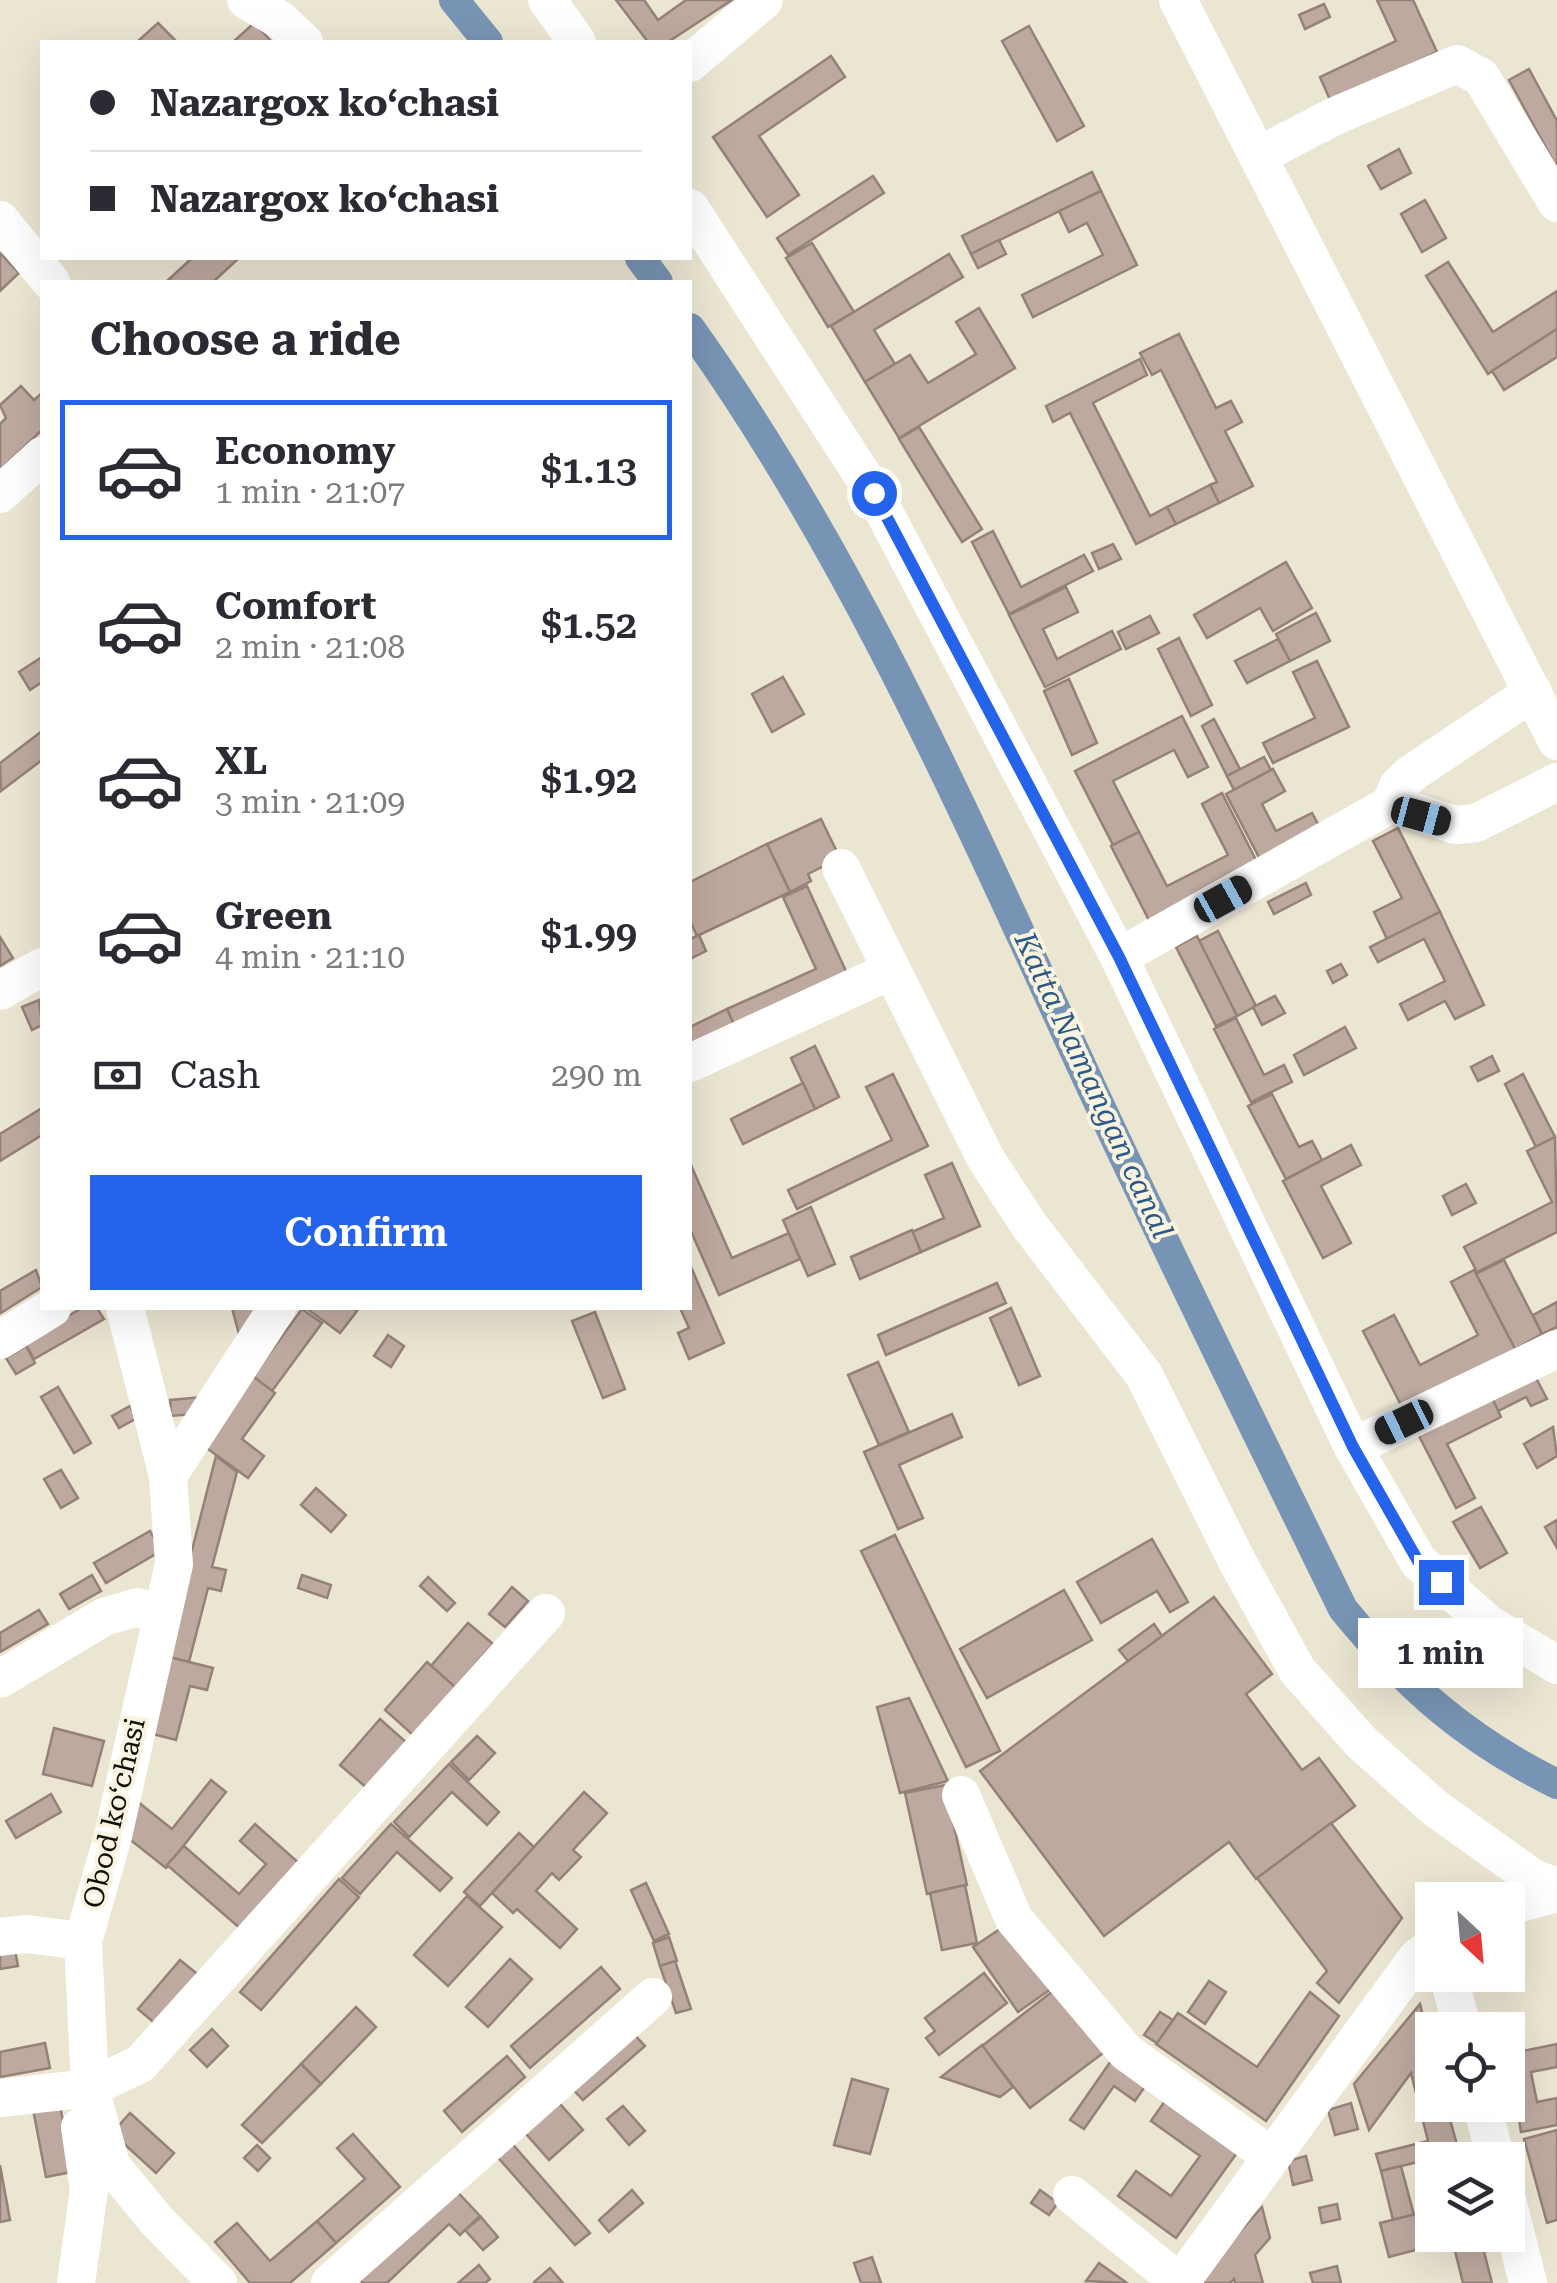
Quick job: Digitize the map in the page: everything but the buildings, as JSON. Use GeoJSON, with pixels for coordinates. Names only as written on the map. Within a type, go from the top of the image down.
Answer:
{"type":"FeatureCollection","features":[{"type":"Feature","properties":{"kind":"street"},"geometry":{"type":"LineString","coordinates":[[246,0],[280,20],[302,40]]}},
{"type":"Feature","properties":{"kind":"street"},"geometry":{"type":"LineString","coordinates":[[547,0],[576,40]]}},
{"type":"Feature","properties":{"kind":"street"},"geometry":{"type":"LineString","coordinates":[[692,61],[764,0]]}},
{"type":"Feature","properties":{"kind":"street"},"geometry":{"type":"LineString","coordinates":[[1178,0],[1557,741]]}},
{"type":"Feature","properties":{"kind":"street"},"geometry":{"type":"LineString","coordinates":[[1258,156],[1336,116],[1457,64],[1481,76],[1557,203]]}},
{"type":"Feature","properties":{"kind":"street"},"geometry":{"type":"LineString","coordinates":[[692,211],[874,493],[1119,957],[1353,1447],[1418,1561],[1487,1623],[1557,1666]]}},
{"type":"Feature","properties":{"kind":"street"},"geometry":{"type":"LineString","coordinates":[[0,220],[49,280]]}},
{"type":"Feature","properties":{"kind":"street"},"geometry":{"type":"LineString","coordinates":[[0,494],[40,458]]}},
{"type":"Feature","properties":{"kind":"street"},"geometry":{"type":"LineString","coordinates":[[1119,957],[1391,804],[1398,786],[1412,773],[1534,692]]}},
{"type":"Feature","properties":{"kind":"street"},"geometry":{"type":"LineString","coordinates":[[1391,804],[1455,825],[1476,822],[1557,782]]}},
{"type":"Feature","properties":{"kind":"street"},"geometry":{"type":"LineString","coordinates":[[841,868],[986,1159],[1029,1225],[1144,1374],[1237,1562],[1298,1670],[1362,1743],[1435,1808],[1533,1878],[1557,1890]]}},
{"type":"Feature","properties":{"kind":"street"},"geometry":{"type":"LineString","coordinates":[[0,991],[40,968]]}},
{"type":"Feature","properties":{"kind":"street"},"geometry":{"type":"LineString","coordinates":[[692,1063],[892,970]]}},
{"type":"Feature","properties":{"kind":"street"},"geometry":{"type":"LineString","coordinates":[[0,1340],[49,1310]]}},
{"type":"Feature","properties":{"kind":"street","name":"Obod koʻchasi"},"geometry":{"type":"LineString","coordinates":[[126,1310],[168,1476],[174,1564],[159,1617],[113,1836],[83,1941],[82,2089],[111,2165],[218,2283]]}},
{"type":"Feature","properties":{"kind":"street"},"geometry":{"type":"LineString","coordinates":[[168,1476],[276,1310]]}},
{"type":"Feature","properties":{"kind":"street"},"geometry":{"type":"LineString","coordinates":[[1353,1447],[1557,1348]]}},
{"type":"Feature","properties":{"kind":"street"},"geometry":{"type":"LineString","coordinates":[[0,1679],[104,1617],[138,1607],[159,1617]]}},
{"type":"Feature","properties":{"kind":"street"},"geometry":{"type":"LineString","coordinates":[[0,2098],[82,2089],[124,2075],[171,2035],[546,1613]]}},
{"type":"Feature","properties":{"kind":"street"},"geometry":{"type":"LineString","coordinates":[[960,1795],[1014,1919],[1126,2052],[1272,2157]]}},
{"type":"Feature","properties":{"kind":"street"},"geometry":{"type":"LineString","coordinates":[[1525,1900],[1557,1890]]}},
{"type":"Feature","properties":{"kind":"street"},"geometry":{"type":"LineString","coordinates":[[0,1937],[26,1934],[83,1941]]}},
{"type":"Feature","properties":{"kind":"street"},"geometry":{"type":"LineString","coordinates":[[1072,2195],[1180,2283],[1415,1959]]}},
{"type":"Feature","properties":{"kind":"street"},"geometry":{"type":"LineString","coordinates":[[330,2283],[653,1997]]}},
{"type":"Feature","properties":{"kind":"street"},"geometry":{"type":"LineString","coordinates":[[69,2282],[89,2190],[82,2089]]}},
{"type":"Feature","properties":{"kind":"street"},"geometry":{"type":"LineString","coordinates":[[1520,2252],[1528,2283]]}},
{"type":"Feature","properties":{"kind":"waterway","name":"Katta Namangan canal"},"geometry":{"type":"LineString","coordinates":[[454,0],[486,40]]}},
{"type":"Feature","properties":{"kind":"waterway","name":"Katta Namangan canal"},"geometry":{"type":"LineString","coordinates":[[642,260],[656,280]]}},
{"type":"Feature","properties":{"kind":"waterway","name":"Katta Namangan canal"},"geometry":{"type":"LineString","coordinates":[[692,331],[801,501],[899,681],[1140,1192],[1343,1609],[1391,1663],[1440,1709],[1494,1749],[1557,1784]]}},
{"type":"Feature","properties":{"kind":"route"},"geometry":{"type":"LineString","coordinates":[[874,493],[1119,957],[1353,1447],[1418,1561],[1441,1582]]}}]}
